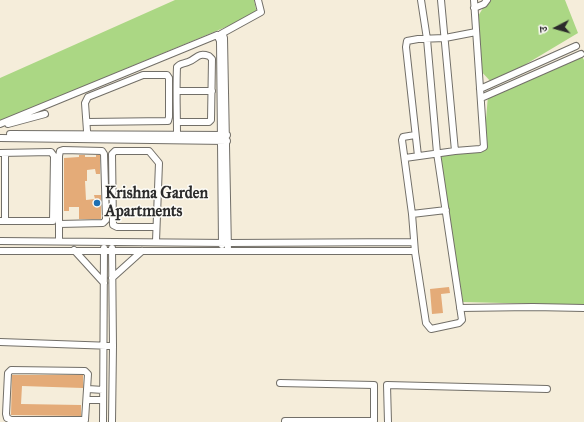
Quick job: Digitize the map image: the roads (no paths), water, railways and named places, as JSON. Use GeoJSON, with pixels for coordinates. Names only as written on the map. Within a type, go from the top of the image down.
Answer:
{"type":"FeatureCollection","features":[{"type":"Feature","properties":{"kind":"street"},"geometry":{"type":"LineString","coordinates":[[0,125],[219,34],[261,12],[258,0]]}},
{"type":"Feature","properties":{"kind":"street"},"geometry":{"type":"LineString","coordinates":[[415,135],[402,138],[412,214],[415,251],[428,326],[431,329],[461,322],[438,153],[427,39],[421,0]]}},
{"type":"Feature","properties":{"kind":"street"},"geometry":{"type":"LineString","coordinates":[[441,0],[455,151]]}},
{"type":"Feature","properties":{"kind":"street"},"geometry":{"type":"LineString","coordinates":[[405,158],[480,149],[484,147],[474,0]]}},
{"type":"Feature","properties":{"kind":"street"},"geometry":{"type":"LineString","coordinates":[[474,8],[484,4],[487,0]]}},
{"type":"Feature","properties":{"kind":"street"},"geometry":{"type":"LineString","coordinates":[[418,156],[406,44],[409,41],[445,38],[476,32]]}},
{"type":"Feature","properties":{"kind":"street"},"geometry":{"type":"LineString","coordinates":[[219,34],[224,138],[225,251]]}},
{"type":"Feature","properties":{"kind":"street"},"geometry":{"type":"LineString","coordinates":[[480,89],[576,46]]}},
{"type":"Feature","properties":{"kind":"street"},"geometry":{"type":"LineString","coordinates":[[481,98],[581,54]]}},
{"type":"Feature","properties":{"kind":"street"},"geometry":{"type":"LineString","coordinates":[[177,122],[210,121],[212,118],[212,59],[209,56],[199,55],[190,62],[178,65],[177,71],[177,122],[177,135]]}},
{"type":"Feature","properties":{"kind":"street"},"geometry":{"type":"LineString","coordinates":[[87,122],[168,121],[169,78],[167,75],[143,75],[88,97],[86,103],[87,122],[88,134]]}},
{"type":"Feature","properties":{"kind":"street"},"geometry":{"type":"LineString","coordinates":[[177,91],[212,91]]}},
{"type":"Feature","properties":{"kind":"street"},"geometry":{"type":"LineString","coordinates":[[0,125],[45,114]]}},
{"type":"Feature","properties":{"kind":"street"},"geometry":{"type":"LineString","coordinates":[[0,134],[177,135],[224,138]]}},
{"type":"Feature","properties":{"kind":"street"},"geometry":{"type":"LineString","coordinates":[[0,138],[224,138]]}},
{"type":"Feature","properties":{"kind":"street"},"geometry":{"type":"LineString","coordinates":[[60,139],[60,241]]}},
{"type":"Feature","properties":{"kind":"street"},"geometry":{"type":"LineString","coordinates":[[59,224],[103,223],[106,220],[104,152],[100,150],[60,151]]}},
{"type":"Feature","properties":{"kind":"street"},"geometry":{"type":"LineString","coordinates":[[156,227],[117,227],[113,225],[112,154],[115,150],[149,151],[158,161],[156,241]]}},
{"type":"Feature","properties":{"kind":"street"},"geometry":{"type":"LineString","coordinates":[[51,152],[53,154],[53,221],[3,221],[3,153],[51,152]]}},
{"type":"Feature","properties":{"kind":"street"},"geometry":{"type":"LineString","coordinates":[[412,214],[446,210]]}},
{"type":"Feature","properties":{"kind":"street"},"geometry":{"type":"LineString","coordinates":[[0,241],[156,241],[225,243],[414,242]]}},
{"type":"Feature","properties":{"kind":"street"},"geometry":{"type":"LineString","coordinates":[[103,422],[105,241]]}},
{"type":"Feature","properties":{"kind":"street"},"geometry":{"type":"LineString","coordinates":[[112,241],[112,422]]}},
{"type":"Feature","properties":{"kind":"street"},"geometry":{"type":"LineString","coordinates":[[74,250],[104,283]]}},
{"type":"Feature","properties":{"kind":"street"},"geometry":{"type":"LineString","coordinates":[[0,251],[415,251]]}},
{"type":"Feature","properties":{"kind":"street"},"geometry":{"type":"LineString","coordinates":[[112,278],[142,251]]}},
{"type":"Feature","properties":{"kind":"street"},"geometry":{"type":"LineString","coordinates":[[460,308],[534,306],[584,308]]}},
{"type":"Feature","properties":{"kind":"street"},"geometry":{"type":"LineString","coordinates":[[0,342],[113,346]]}},
{"type":"Feature","properties":{"kind":"street"},"geometry":{"type":"LineString","coordinates":[[11,370],[85,371],[88,374],[88,389],[86,418],[84,420],[11,420],[6,416],[8,373],[11,370]]}},
{"type":"Feature","properties":{"kind":"street"},"geometry":{"type":"LineString","coordinates":[[280,383],[547,389]]}},
{"type":"Feature","properties":{"kind":"street"},"geometry":{"type":"LineString","coordinates":[[285,422],[285,420],[375,422],[374,385]]}},
{"type":"Feature","properties":{"kind":"street"},"geometry":{"type":"LineString","coordinates":[[387,385],[388,422]]}},
{"type":"Feature","properties":{"kind":"street"},"geometry":{"type":"LineString","coordinates":[[88,389],[103,390]]}},
{"type":"Feature","properties":{"kind":"street"},"geometry":{"type":"LineString","coordinates":[[87,400],[103,400]]}},
{"type":"Feature","properties":{"kind":"place","name":"Krishna Garden Apartments"},"geometry":{"type":"Point","coordinates":[97,203]}}]}
